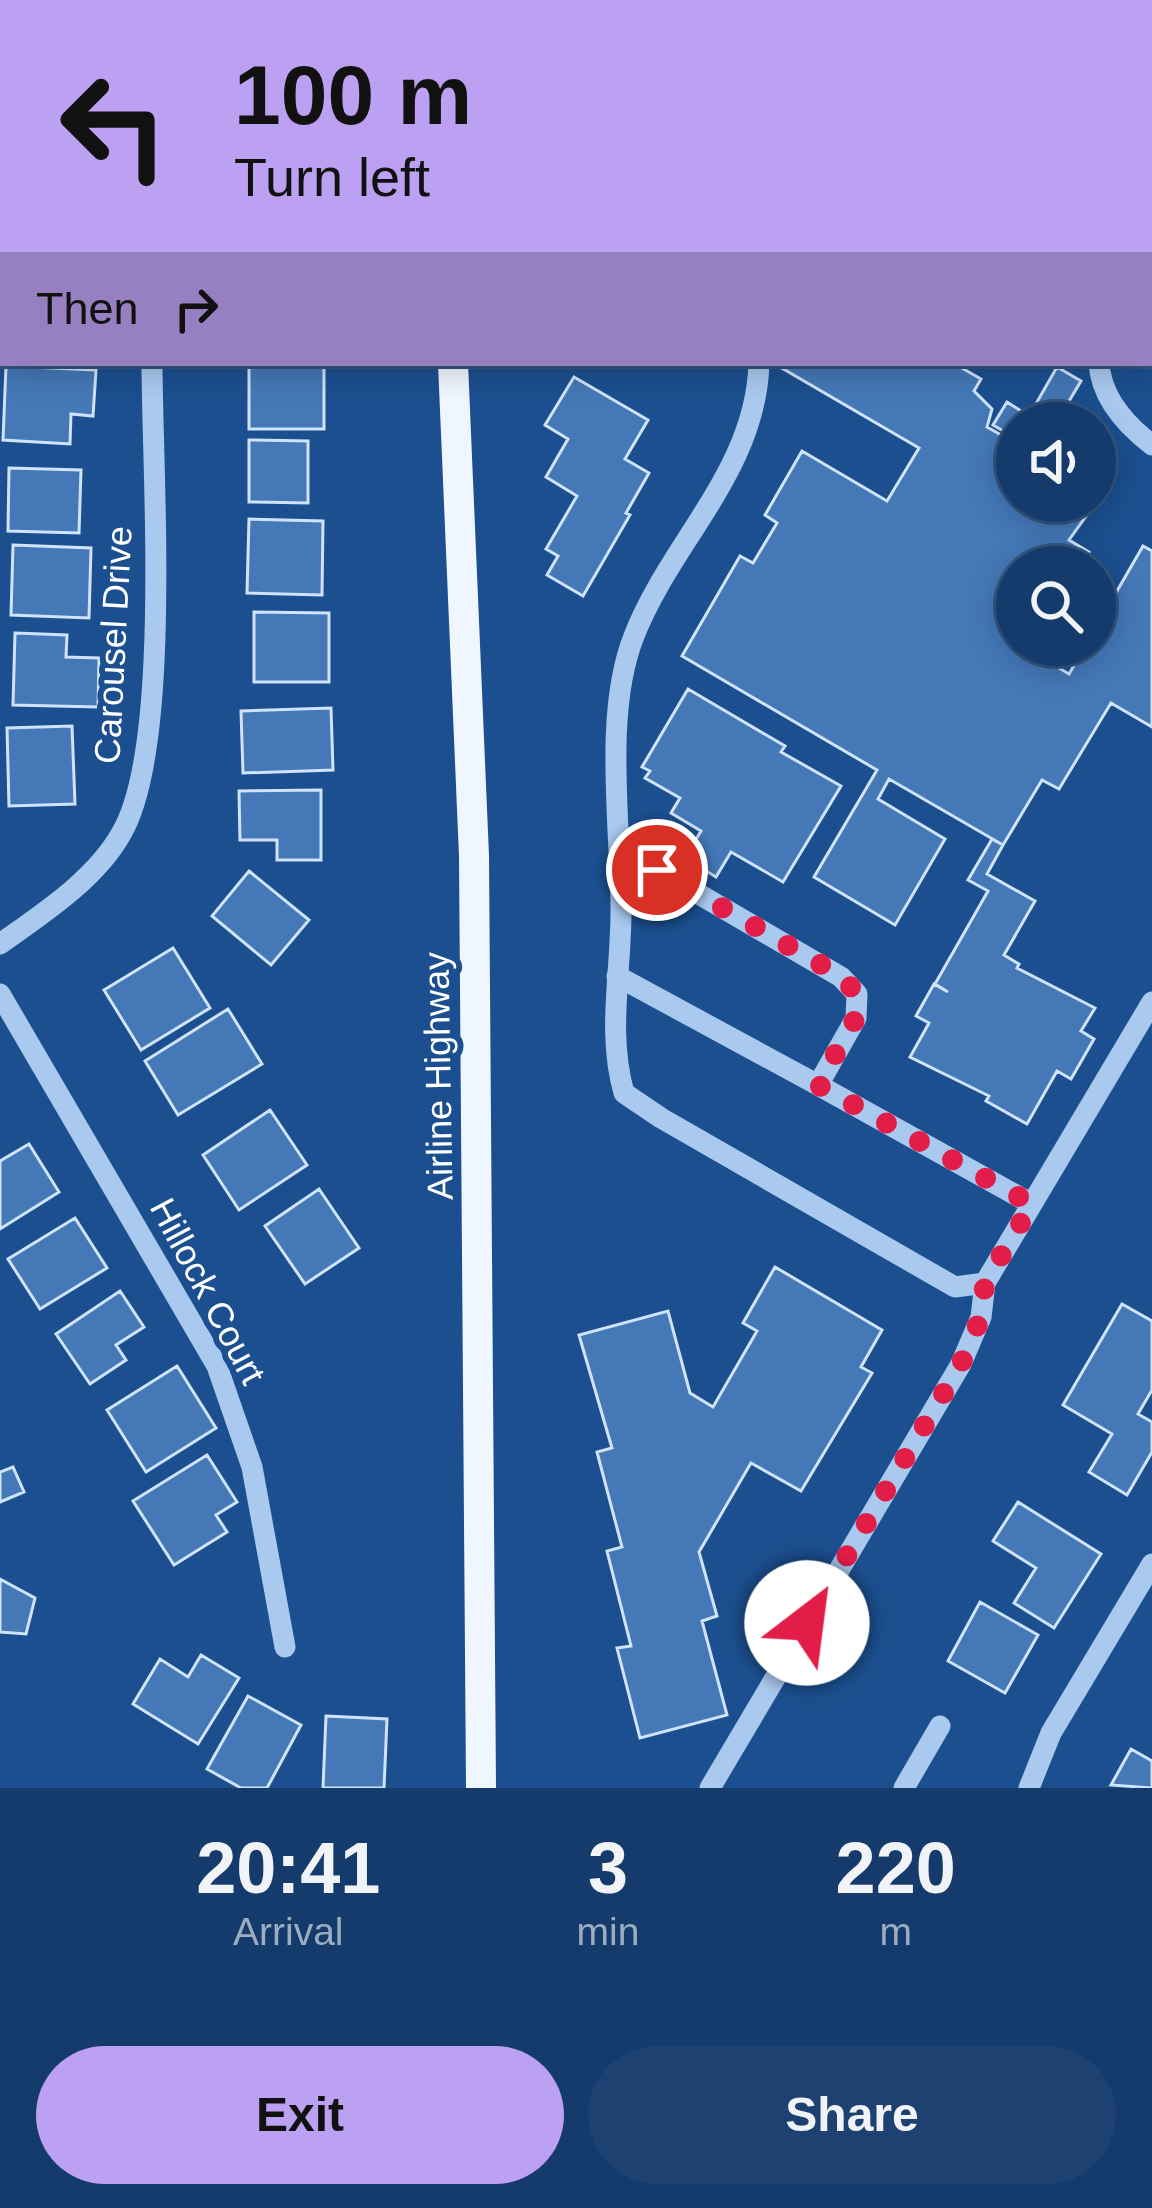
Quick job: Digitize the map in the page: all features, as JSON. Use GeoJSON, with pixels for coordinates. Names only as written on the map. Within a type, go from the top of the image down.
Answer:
{"type":"FeatureCollection","features":[{"type":"Feature","properties":{"kind":"main road","name":"Airline Highway"},"geometry":{"type":"LineString","coordinates":[[454,366],[474,880],[481,1788]]}},
{"type":"Feature","properties":{"kind":"street","name":"Carousel Drive"},"geometry":{"type":"LineString","coordinates":[[0,944],[108,853],[122,833],[140,784],[152,641],[152,366]]}},
{"type":"Feature","properties":{"kind":"street"},"geometry":{"type":"LineString","coordinates":[[759,366],[750,424],[722,490],[657,592],[634,638],[618,731],[620,848],[612,1053],[624,1094],[955,1287],[985,1283]]}},
{"type":"Feature","properties":{"kind":"street"},"geometry":{"type":"LineString","coordinates":[[1100,366],[1113,405],[1152,445]]}},
{"type":"Feature","properties":{"kind":"street"},"geometry":{"type":"LineString","coordinates":[[620,848],[841,976],[857,994],[856,1018],[818,1085]]}},
{"type":"Feature","properties":{"kind":"street"},"geometry":{"type":"LineString","coordinates":[[617,976],[1032,1204]]}},
{"type":"Feature","properties":{"kind":"street","name":"Hillock Court"},"geometry":{"type":"LineString","coordinates":[[0,994],[217,1366],[252,1468],[285,1647]]}},
{"type":"Feature","properties":{"kind":"street"},"geometry":{"type":"LineString","coordinates":[[710,1788],[961,1364],[981,1317],[985,1283],[1152,1002]]}},
{"type":"Feature","properties":{"kind":"street"},"geometry":{"type":"LineString","coordinates":[[1029,1788],[1051,1733],[1152,1564]]}},
{"type":"Feature","properties":{"kind":"street"},"geometry":{"type":"LineString","coordinates":[[904,1788],[940,1726]]}},
{"type":"Feature","properties":{"kind":"building"},"geometry":{"type":"Polygon","coordinates":[[[6,366],[96,370],[93,416],[71,414],[70,444],[3,440],[6,366]]]}},
{"type":"Feature","properties":{"kind":"building"},"geometry":{"type":"Polygon","coordinates":[[[249,366],[324,366],[324,429],[249,429],[249,366]]]}},
{"type":"Feature","properties":{"kind":"building"},"geometry":{"type":"Polygon","coordinates":[[[958,366],[981,379],[974,391],[992,409],[987,427],[996,432],[996,522],[1082,522],[1069,540],[1079,546],[996,546],[996,666],[1056,666],[1069,674],[1074,666],[1116,666],[1116,593],[1143,546],[1152,551],[1152,727],[1111,703],[1059,789],[1042,780],[1003,845],[889,779],[878,799],[945,839],[895,925],[814,877],[877,770],[682,656],[740,556],[753,563],[777,523],[765,515],[802,451],[887,501],[919,448],[780,367],[958,366]]]}},
{"type":"Feature","properties":{"kind":"building"},"geometry":{"type":"Polygon","coordinates":[[[1057,367],[1081,381],[1068,402],[1037,402],[1057,367]]]}},
{"type":"Feature","properties":{"kind":"building"},"geometry":{"type":"Polygon","coordinates":[[[574,377],[648,420],[625,459],[649,473],[583,596],[547,575],[558,556],[546,549],[577,496],[546,477],[568,439],[545,425],[574,377]]]}},
{"type":"Feature","properties":{"kind":"building"},"geometry":{"type":"Polygon","coordinates":[[[249,440],[308,441],[308,503],[249,502],[249,440]]]}},
{"type":"Feature","properties":{"kind":"building"},"geometry":{"type":"Polygon","coordinates":[[[9,468],[81,470],[79,533],[8,531],[9,468]]]}},
{"type":"Feature","properties":{"kind":"building"},"geometry":{"type":"Polygon","coordinates":[[[249,519],[323,521],[322,595],[247,593],[249,519]]]}},
{"type":"Feature","properties":{"kind":"building"},"geometry":{"type":"Polygon","coordinates":[[[13,545],[91,548],[89,618],[11,615],[13,545]]]}},
{"type":"Feature","properties":{"kind":"building"},"geometry":{"type":"Polygon","coordinates":[[[254,612],[329,613],[329,682],[254,682],[254,612]]]}},
{"type":"Feature","properties":{"kind":"building"},"geometry":{"type":"Polygon","coordinates":[[[15,633],[67,635],[66,657],[99,658],[98,707],[13,705],[15,633]]]}},
{"type":"Feature","properties":{"kind":"building"},"geometry":{"type":"Polygon","coordinates":[[[688,689],[785,746],[781,752],[841,786],[783,882],[731,852],[716,877],[685,858],[701,831],[671,813],[680,798],[645,778],[650,771],[642,767],[688,689]]]}},
{"type":"Feature","properties":{"kind":"building"},"geometry":{"type":"Polygon","coordinates":[[[331,708],[333,770],[243,773],[241,711],[331,708]]]}},
{"type":"Feature","properties":{"kind":"building"},"geometry":{"type":"Polygon","coordinates":[[[72,726],[75,804],[9,806],[7,728],[72,726]]]}},
{"type":"Feature","properties":{"kind":"building"},"geometry":{"type":"Polygon","coordinates":[[[321,790],[321,860],[277,860],[277,840],[240,840],[239,791],[321,790]]]}},
{"type":"Feature","properties":{"kind":"building"},"geometry":{"type":"Polygon","coordinates":[[[992,839],[1003,845],[987,874],[1035,901],[1004,955],[1019,964],[1017,968],[1095,1008],[1081,1031],[1094,1039],[1071,1079],[1057,1071],[1027,1124],[986,1101],[989,1096],[910,1057],[929,1023],[916,1016],[934,984],[948,992],[935,984],[988,891],[968,880],[992,839]]]}},
{"type":"Feature","properties":{"kind":"building"},"geometry":{"type":"Polygon","coordinates":[[[249,871],[309,920],[271,965],[212,916],[249,871]]]}},
{"type":"Feature","properties":{"kind":"building"},"geometry":{"type":"Polygon","coordinates":[[[173,948],[210,1008],[141,1050],[104,990],[173,948]]]}},
{"type":"Feature","properties":{"kind":"building"},"geometry":{"type":"Polygon","coordinates":[[[228,1009],[262,1064],[178,1115],[145,1061],[228,1009]]]}},
{"type":"Feature","properties":{"kind":"building"},"geometry":{"type":"Polygon","coordinates":[[[270,1110],[307,1165],[239,1210],[203,1155],[270,1110]]]}},
{"type":"Feature","properties":{"kind":"building"},"geometry":{"type":"Polygon","coordinates":[[[29,1144],[59,1192],[0,1229],[0,1161],[29,1144]]]}},
{"type":"Feature","properties":{"kind":"building"},"geometry":{"type":"Polygon","coordinates":[[[319,1189],[359,1248],[305,1284],[265,1226],[319,1189]]]}},
{"type":"Feature","properties":{"kind":"building"},"geometry":{"type":"Polygon","coordinates":[[[75,1218],[107,1268],[40,1309],[8,1259],[75,1218]]]}},
{"type":"Feature","properties":{"kind":"building"},"geometry":{"type":"Polygon","coordinates":[[[775,1267],[882,1330],[861,1367],[872,1373],[801,1491],[751,1463],[699,1552],[717,1616],[702,1621],[727,1715],[640,1738],[617,1648],[631,1646],[607,1551],[622,1547],[597,1452],[612,1448],[579,1335],[668,1311],[690,1393],[713,1407],[757,1331],[743,1323],[775,1267]]]}},
{"type":"Feature","properties":{"kind":"building"},"geometry":{"type":"Polygon","coordinates":[[[120,1291],[144,1327],[116,1345],[126,1360],[90,1384],[56,1334],[120,1291]]]}},
{"type":"Feature","properties":{"kind":"building"},"geometry":{"type":"Polygon","coordinates":[[[1122,1304],[1152,1321],[1152,1390],[1138,1414],[1152,1422],[1152,1452],[1127,1495],[1089,1472],[1112,1434],[1063,1405],[1122,1304]]]}},
{"type":"Feature","properties":{"kind":"building"},"geometry":{"type":"Polygon","coordinates":[[[177,1366],[216,1428],[146,1472],[107,1410],[177,1366]]]}},
{"type":"Feature","properties":{"kind":"building"},"geometry":{"type":"Polygon","coordinates":[[[207,1455],[237,1502],[216,1515],[227,1532],[174,1565],[133,1501],[207,1455]]]}},
{"type":"Feature","properties":{"kind":"building"},"geometry":{"type":"Polygon","coordinates":[[[13,1467],[24,1492],[0,1502],[0,1472],[13,1467]]]}},
{"type":"Feature","properties":{"kind":"building"},"geometry":{"type":"Polygon","coordinates":[[[1018,1502],[1101,1554],[1054,1628],[1014,1603],[1036,1568],[993,1541],[1018,1502]]]}},
{"type":"Feature","properties":{"kind":"building"},"geometry":{"type":"Polygon","coordinates":[[[0,1579],[35,1598],[26,1634],[0,1632],[0,1579]]]}},
{"type":"Feature","properties":{"kind":"building"},"geometry":{"type":"Polygon","coordinates":[[[980,1602],[1038,1635],[1005,1693],[948,1661],[980,1602]]]}},
{"type":"Feature","properties":{"kind":"building"},"geometry":{"type":"Polygon","coordinates":[[[201,1655],[239,1678],[198,1744],[133,1704],[160,1659],[188,1677],[201,1655]]]}},
{"type":"Feature","properties":{"kind":"building"},"geometry":{"type":"Polygon","coordinates":[[[248,1696],[301,1725],[267,1788],[241,1788],[207,1769],[248,1696]]]}},
{"type":"Feature","properties":{"kind":"building"},"geometry":{"type":"Polygon","coordinates":[[[326,1716],[387,1719],[384,1788],[323,1788],[326,1716]]]}},
{"type":"Feature","properties":{"kind":"building"},"geometry":{"type":"Polygon","coordinates":[[[1131,1749],[1152,1761],[1152,1788],[1111,1785],[1131,1749]]]}},
{"type":"Feature","properties":{"kind":"route"},"geometry":{"type":"LineString","coordinates":[[657,870],[841,976],[857,994],[856,1018],[818,1085],[1032,1204],[985,1283],[981,1317],[961,1364],[807,1623]]}}]}
